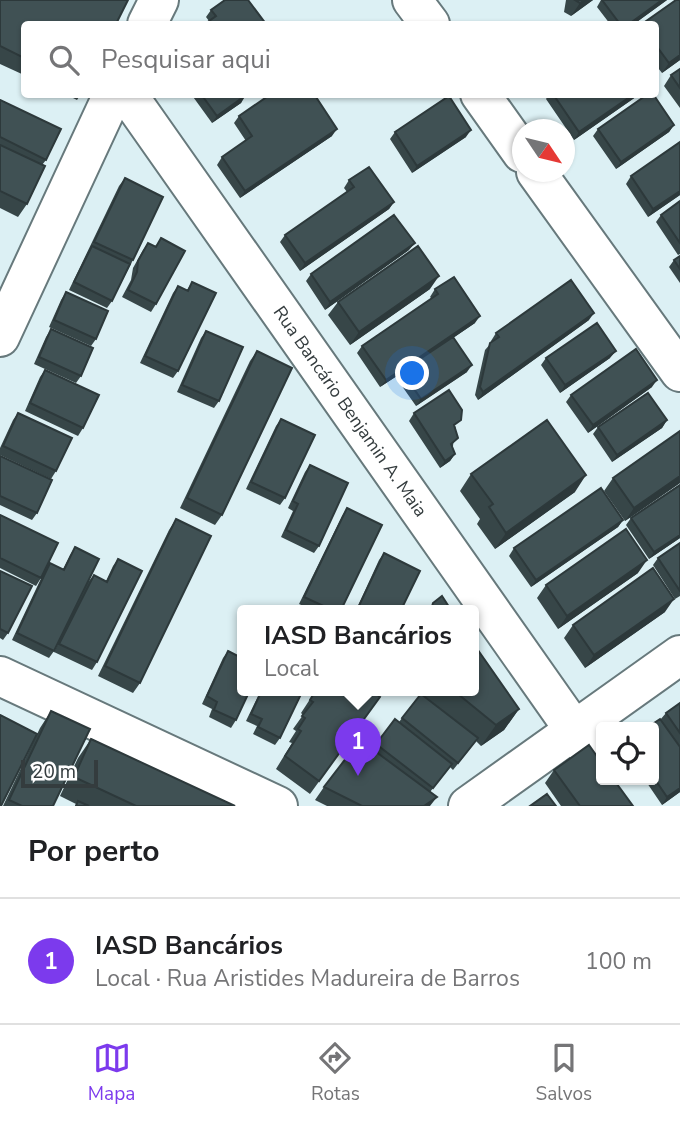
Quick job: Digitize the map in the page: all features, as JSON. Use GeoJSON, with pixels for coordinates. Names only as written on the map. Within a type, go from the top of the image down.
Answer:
{"type":"FeatureCollection","features":[{"type":"Feature","properties":{"kind":"street"},"geometry":{"type":"LineString","coordinates":[[148,21],[159,0]]}},
{"type":"Feature","properties":{"kind":"street"},"geometry":{"type":"LineString","coordinates":[[412,0],[428,21]]}},
{"type":"Feature","properties":{"kind":"street"},"geometry":{"type":"LineString","coordinates":[[0,337],[111,98]]}},
{"type":"Feature","properties":{"kind":"street","name":"Rua Bancário Benjamin A. Maia"},"geometry":{"type":"LineString","coordinates":[[130,98],[596,761]]}},
{"type":"Feature","properties":{"kind":"street"},"geometry":{"type":"LineString","coordinates":[[483,98],[512,138]]}},
{"type":"Feature","properties":{"kind":"street"},"geometry":{"type":"LineString","coordinates":[[543,182],[680,372]]}},
{"type":"Feature","properties":{"kind":"street"},"geometry":{"type":"LineString","coordinates":[[468,806],[680,654]]}},
{"type":"Feature","properties":{"kind":"street"},"geometry":{"type":"LineString","coordinates":[[0,676],[278,806]]}},
{"type":"Feature","properties":{"kind":"building"},"geometry":{"type":"Polygon","coordinates":[[[0,0],[128,0],[118,21],[21,21],[21,56],[0,46],[0,0]]]}},
{"type":"Feature","properties":{"kind":"building"},"geometry":{"type":"Polygon","coordinates":[[[225,0],[248,0],[264,21],[209,21],[216,16],[211,10],[225,0]]]}},
{"type":"Feature","properties":{"kind":"building"},"geometry":{"type":"Polygon","coordinates":[[[602,0],[662,0],[633,21],[618,21],[602,0]]]}},
{"type":"Feature","properties":{"kind":"building"},"geometry":{"type":"Polygon","coordinates":[[[676,0],[680,0],[680,55],[669,63],[659,49],[659,21],[646,21],[676,0]]]}},
{"type":"Feature","properties":{"kind":"building"},"geometry":{"type":"Polygon","coordinates":[[[680,69],[680,88],[671,75],[680,69]]]}},
{"type":"Feature","properties":{"kind":"building"},"geometry":{"type":"Polygon","coordinates":[[[204,98],[242,98],[217,116],[204,98]]]}},
{"type":"Feature","properties":{"kind":"building"},"geometry":{"type":"Polygon","coordinates":[[[265,98],[317,98],[337,129],[245,191],[222,157],[252,136],[239,116],[265,98]]]}},
{"type":"Feature","properties":{"kind":"building"},"geometry":{"type":"Polygon","coordinates":[[[446,98],[450,98],[471,130],[417,166],[395,132],[446,98]]]}},
{"type":"Feature","properties":{"kind":"building"},"geometry":{"type":"Polygon","coordinates":[[[556,98],[628,98],[579,132],[575,126],[575,119],[570,119],[556,98]]]}},
{"type":"Feature","properties":{"kind":"building"},"geometry":{"type":"Polygon","coordinates":[[[642,98],[656,98],[674,125],[621,162],[598,129],[642,98]]]}},
{"type":"Feature","properties":{"kind":"building"},"geometry":{"type":"Polygon","coordinates":[[[0,100],[61,129],[46,160],[0,137],[0,100]]]}},
{"type":"Feature","properties":{"kind":"building"},"geometry":{"type":"Polygon","coordinates":[[[680,142],[680,191],[653,209],[631,176],[680,142]]]}},
{"type":"Feature","properties":{"kind":"building"},"geometry":{"type":"Polygon","coordinates":[[[0,145],[45,166],[27,204],[0,191],[0,145]]]}},
{"type":"Feature","properties":{"kind":"building"},"geometry":{"type":"Polygon","coordinates":[[[369,167],[394,202],[305,263],[285,235],[354,187],[349,180],[369,167]]]}},
{"type":"Feature","properties":{"kind":"building"},"geometry":{"type":"Polygon","coordinates":[[[125,178],[163,197],[133,260],[94,242],[125,178]]]}},
{"type":"Feature","properties":{"kind":"building"},"geometry":{"type":"Polygon","coordinates":[[[680,201],[680,243],[661,215],[680,201]]]}},
{"type":"Feature","properties":{"kind":"building"},"geometry":{"type":"Polygon","coordinates":[[[394,215],[415,243],[330,302],[311,274],[394,215]]]}},
{"type":"Feature","properties":{"kind":"building"},"geometry":{"type":"Polygon","coordinates":[[[161,238],[185,251],[156,304],[128,290],[137,272],[138,261],[148,243],[156,247],[161,238]]]}},
{"type":"Feature","properties":{"kind":"building"},"geometry":{"type":"Polygon","coordinates":[[[92,246],[130,264],[112,301],[74,282],[92,246]]]}},
{"type":"Feature","properties":{"kind":"building"},"geometry":{"type":"Polygon","coordinates":[[[418,246],[439,276],[359,332],[338,302],[418,246]]]}},
{"type":"Feature","properties":{"kind":"building"},"geometry":{"type":"Polygon","coordinates":[[[680,256],[680,269],[674,260],[680,256]]]}},
{"type":"Feature","properties":{"kind":"building"},"geometry":{"type":"Polygon","coordinates":[[[454,277],[480,316],[386,380],[362,346],[438,294],[435,289],[454,277]]]}},
{"type":"Feature","properties":{"kind":"building"},"geometry":{"type":"Polygon","coordinates":[[[571,280],[594,313],[483,392],[480,387],[490,343],[499,337],[496,333],[571,280]]]}},
{"type":"Feature","properties":{"kind":"building"},"geometry":{"type":"Polygon","coordinates":[[[192,282],[216,293],[178,371],[145,356],[178,286],[188,291],[192,282]]]}},
{"type":"Feature","properties":{"kind":"building"},"geometry":{"type":"Polygon","coordinates":[[[66,292],[108,311],[96,339],[54,320],[66,292]]]}},
{"type":"Feature","properties":{"kind":"building"},"geometry":{"type":"Polygon","coordinates":[[[597,323],[616,351],[565,385],[546,358],[597,323]]]}},
{"type":"Feature","properties":{"kind":"building"},"geometry":{"type":"Polygon","coordinates":[[[51,329],[93,348],[81,376],[39,357],[51,329]]]}},
{"type":"Feature","properties":{"kind":"building"},"geometry":{"type":"Polygon","coordinates":[[[206,331],[243,347],[219,401],[182,385],[206,331]]]}},
{"type":"Feature","properties":{"kind":"building"},"geometry":{"type":"Polygon","coordinates":[[[453,337],[472,365],[421,399],[402,371],[453,337]]]}},
{"type":"Feature","properties":{"kind":"building"},"geometry":{"type":"Polygon","coordinates":[[[636,349],[657,380],[593,425],[571,395],[636,349]]]}},
{"type":"Feature","properties":{"kind":"building"},"geometry":{"type":"Polygon","coordinates":[[[257,351],[292,368],[222,515],[187,498],[257,351]]]}},
{"type":"Feature","properties":{"kind":"building"},"geometry":{"type":"Polygon","coordinates":[[[45,370],[99,395],[83,428],[30,403],[45,370]]]}},
{"type":"Feature","properties":{"kind":"building"},"geometry":{"type":"Polygon","coordinates":[[[449,390],[462,410],[461,420],[454,425],[458,438],[451,444],[455,454],[445,461],[414,413],[449,390]]]}},
{"type":"Feature","properties":{"kind":"building"},"geometry":{"type":"Polygon","coordinates":[[[648,393],[667,420],[617,455],[598,427],[648,393]]]}},
{"type":"Feature","properties":{"kind":"building"},"geometry":{"type":"Polygon","coordinates":[[[18,413],[72,438],[56,471],[3,446],[18,413]]]}},
{"type":"Feature","properties":{"kind":"building"},"geometry":{"type":"Polygon","coordinates":[[[281,419],[315,435],[285,498],[251,482],[281,419]]]}},
{"type":"Feature","properties":{"kind":"building"},"geometry":{"type":"Polygon","coordinates":[[[547,420],[586,475],[506,533],[489,507],[493,504],[471,474],[547,420]]]}},
{"type":"Feature","properties":{"kind":"building"},"geometry":{"type":"Polygon","coordinates":[[[680,431],[680,476],[634,508],[613,478],[680,431]]]}},
{"type":"Feature","properties":{"kind":"building"},"geometry":{"type":"Polygon","coordinates":[[[0,456],[52,480],[37,513],[0,496],[0,456]]]}},
{"type":"Feature","properties":{"kind":"building"},"geometry":{"type":"Polygon","coordinates":[[[310,465],[348,483],[319,546],[286,530],[298,504],[293,501],[310,465]]]}},
{"type":"Feature","properties":{"kind":"building"},"geometry":{"type":"Polygon","coordinates":[[[680,485],[680,535],[654,552],[631,518],[680,485]]]}},
{"type":"Feature","properties":{"kind":"building"},"geometry":{"type":"Polygon","coordinates":[[[601,488],[623,520],[536,580],[514,548],[601,488]]]}},
{"type":"Feature","properties":{"kind":"building"},"geometry":{"type":"Polygon","coordinates":[[[347,508],[382,525],[343,605],[321,605],[304,597],[347,508]]]}},
{"type":"Feature","properties":{"kind":"building"},"geometry":{"type":"Polygon","coordinates":[[[0,515],[58,543],[41,578],[0,558],[0,515]]]}},
{"type":"Feature","properties":{"kind":"building"},"geometry":{"type":"Polygon","coordinates":[[[176,519],[211,536],[140,683],[105,666],[176,519]]]}},
{"type":"Feature","properties":{"kind":"building"},"geometry":{"type":"Polygon","coordinates":[[[626,529],[647,560],[567,616],[546,585],[626,529]]]}},
{"type":"Feature","properties":{"kind":"building"},"geometry":{"type":"Polygon","coordinates":[[[680,543],[680,591],[658,558],[680,543]]]}},
{"type":"Feature","properties":{"kind":"building"},"geometry":{"type":"Polygon","coordinates":[[[75,547],[99,559],[54,651],[17,633],[50,563],[64,570],[75,547]]]}},
{"type":"Feature","properties":{"kind":"building"},"geometry":{"type":"Polygon","coordinates":[[[384,553],[420,571],[403,605],[359,605],[384,553]]]}},
{"type":"Feature","properties":{"kind":"building"},"geometry":{"type":"Polygon","coordinates":[[[118,559],[142,571],[97,662],[59,644],[94,575],[107,582],[118,559]]]}},
{"type":"Feature","properties":{"kind":"building"},"geometry":{"type":"Polygon","coordinates":[[[653,568],[674,599],[594,655],[573,625],[653,568]]]}},
{"type":"Feature","properties":{"kind":"building"},"geometry":{"type":"Polygon","coordinates":[[[0,571],[32,586],[8,633],[0,629],[0,571]]]}},
{"type":"Feature","properties":{"kind":"building"},"geometry":{"type":"Polygon","coordinates":[[[442,596],[448,605],[432,605],[442,596]]]}},
{"type":"Feature","properties":{"kind":"building"},"geometry":{"type":"Polygon","coordinates":[[[228,651],[237,656],[237,696],[247,696],[236,720],[214,710],[217,702],[207,696],[228,651]]]}},
{"type":"Feature","properties":{"kind":"building"},"geometry":{"type":"Polygon","coordinates":[[[479,652],[519,709],[496,725],[460,696],[479,696],[479,652]]]}},
{"type":"Feature","properties":{"kind":"building"},"geometry":{"type":"Polygon","coordinates":[[[259,696],[300,696],[280,738],[258,727],[262,719],[251,714],[259,696]]]}},
{"type":"Feature","properties":{"kind":"building"},"geometry":{"type":"Polygon","coordinates":[[[312,696],[380,697],[319,781],[285,756],[301,731],[298,729],[305,718],[302,716],[313,702],[310,700],[312,696]]]}},
{"type":"Feature","properties":{"kind":"building"},"geometry":{"type":"Polygon","coordinates":[[[419,696],[424,696],[478,738],[458,763],[402,718],[419,696]]]}},
{"type":"Feature","properties":{"kind":"building"},"geometry":{"type":"Polygon","coordinates":[[[680,703],[680,733],[666,713],[680,703]]]}},
{"type":"Feature","properties":{"kind":"building"},"geometry":{"type":"Polygon","coordinates":[[[51,711],[90,729],[53,806],[22,806],[9,800],[51,711]]]}},
{"type":"Feature","properties":{"kind":"building"},"geometry":{"type":"Polygon","coordinates":[[[0,715],[37,734],[1,806],[0,806],[0,715]]]}},
{"type":"Feature","properties":{"kind":"building"},"geometry":{"type":"Polygon","coordinates":[[[395,719],[452,764],[433,788],[376,744],[395,719]]]}},
{"type":"Feature","properties":{"kind":"building"},"geometry":{"type":"Polygon","coordinates":[[[660,719],[680,747],[680,788],[667,797],[659,785],[659,722],[656,722],[660,719]]]}},
{"type":"Feature","properties":{"kind":"building"},"geometry":{"type":"Polygon","coordinates":[[[91,739],[235,806],[136,806],[74,777],[91,739]]]}},
{"type":"Feature","properties":{"kind":"building"},"geometry":{"type":"Polygon","coordinates":[[[360,740],[437,797],[424,806],[362,806],[324,787],[360,740]]]}},
{"type":"Feature","properties":{"kind":"building"},"geometry":{"type":"Polygon","coordinates":[[[589,745],[596,755],[596,785],[618,785],[633,806],[580,806],[554,770],[589,745]]]}},
{"type":"Feature","properties":{"kind":"building"},"geometry":{"type":"Polygon","coordinates":[[[547,794],[556,806],[530,806],[547,794]]]}},
{"type":"Feature","properties":{"kind":"building"},"geometry":{"type":"Polygon","coordinates":[[[78,801],[89,806],[76,806],[78,801]]]}},
{"type":"Feature","properties":{"kind":"place","name":"IASD Bancários"},"geometry":{"type":"Point","coordinates":[358,776]}}]}
